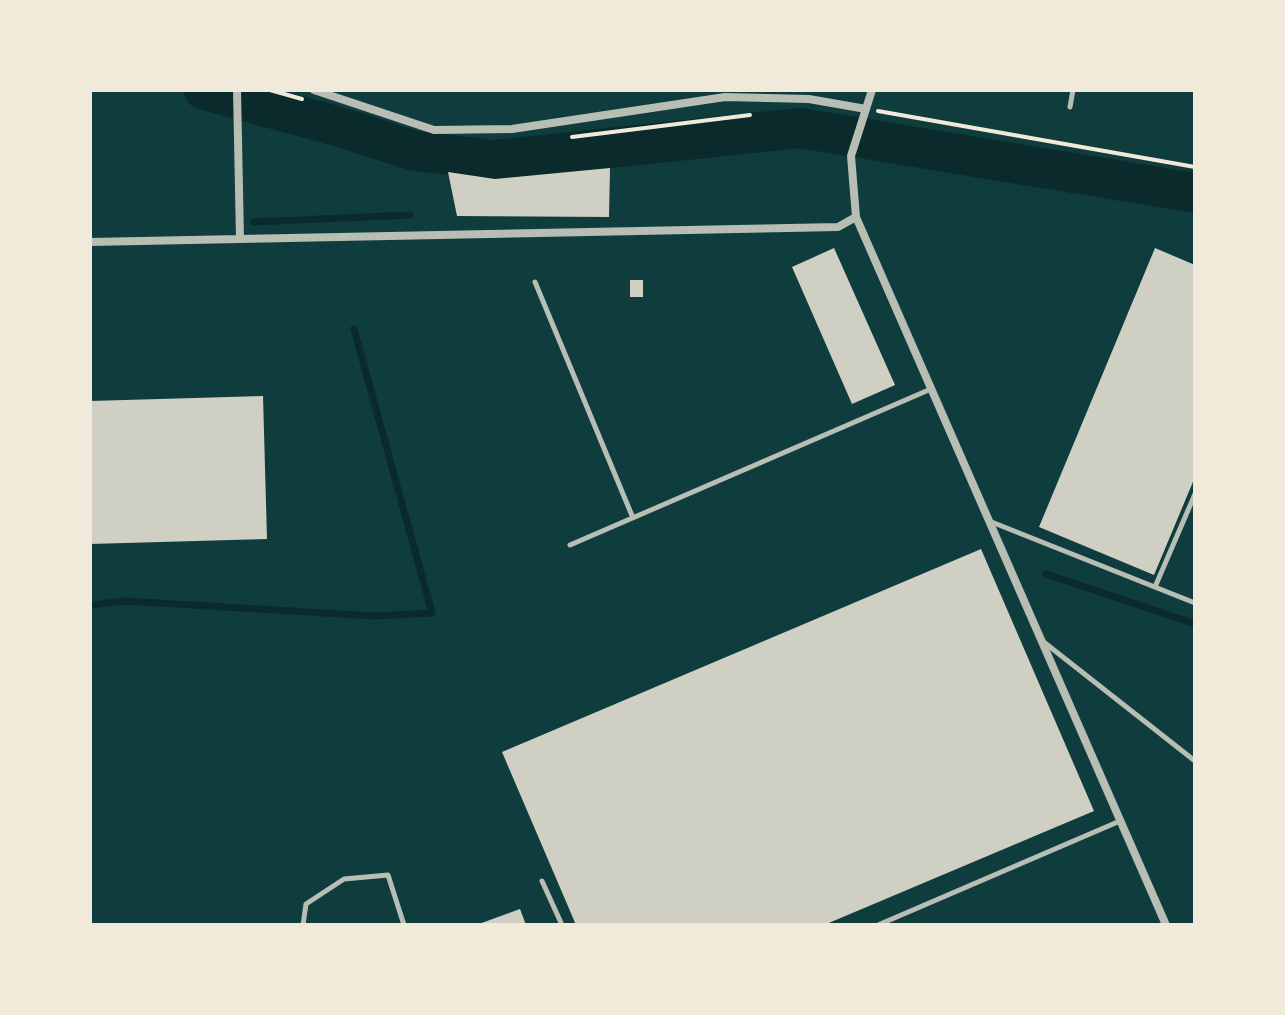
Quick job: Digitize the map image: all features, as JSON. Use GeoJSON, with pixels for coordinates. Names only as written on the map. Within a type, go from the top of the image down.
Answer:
{"type":"FeatureCollection","features":[{"type":"Feature","properties":{"kind":"street"},"geometry":{"type":"LineString","coordinates":[[237,90],[240,239]]}},
{"type":"Feature","properties":{"kind":"street"},"geometry":{"type":"LineString","coordinates":[[314,90],[434,130],[512,129],[725,97],[809,99],[866,110]]}},
{"type":"Feature","properties":{"kind":"street"},"geometry":{"type":"LineString","coordinates":[[872,90],[851,156],[856,217],[1166,925]]}},
{"type":"Feature","properties":{"kind":"street"},"geometry":{"type":"LineString","coordinates":[[90,242],[838,227],[856,217]]}},
{"type":"Feature","properties":{"kind":"lane"},"geometry":{"type":"LineString","coordinates":[[1070,107],[1073,90]]}},
{"type":"Feature","properties":{"kind":"lane"},"geometry":{"type":"LineString","coordinates":[[535,282],[633,518]]}},
{"type":"Feature","properties":{"kind":"lane"},"geometry":{"type":"LineString","coordinates":[[570,545],[931,389]]}},
{"type":"Feature","properties":{"kind":"lane"},"geometry":{"type":"LineString","coordinates":[[1155,587],[1195,494]]}},
{"type":"Feature","properties":{"kind":"lane"},"geometry":{"type":"LineString","coordinates":[[988,520],[1195,603]]}},
{"type":"Feature","properties":{"kind":"lane"},"geometry":{"type":"LineString","coordinates":[[1039,638],[1195,761]]}},
{"type":"Feature","properties":{"kind":"lane"},"geometry":{"type":"LineString","coordinates":[[878,925],[1120,821]]}},
{"type":"Feature","properties":{"kind":"lane"},"geometry":{"type":"LineString","coordinates":[[303,925],[306,904],[344,879],[388,875],[404,925]]}},
{"type":"Feature","properties":{"kind":"lane"},"geometry":{"type":"LineString","coordinates":[[542,881],[562,925]]}},
{"type":"Feature","properties":{"kind":"path"},"geometry":{"type":"LineString","coordinates":[[866,110],[1195,167]]}},
{"type":"Feature","properties":{"kind":"building"},"geometry":{"type":"Polygon","coordinates":[[[610,168],[609,217],[457,216],[448,172],[495,179],[610,168]]]}},
{"type":"Feature","properties":{"kind":"building"},"geometry":{"type":"Polygon","coordinates":[[[834,248],[895,385],[852,404],[792,267],[834,248]]]}},
{"type":"Feature","properties":{"kind":"building"},"geometry":{"type":"Polygon","coordinates":[[[1155,248],[1195,265],[1195,477],[1154,575],[1039,527],[1155,248]]]}},
{"type":"Feature","properties":{"kind":"building"},"geometry":{"type":"Polygon","coordinates":[[[630,280],[643,280],[643,297],[630,297],[630,280]]]}},
{"type":"Feature","properties":{"kind":"building"},"geometry":{"type":"Polygon","coordinates":[[[263,396],[267,539],[90,544],[90,401],[263,396]]]}},
{"type":"Feature","properties":{"kind":"building"},"geometry":{"type":"Polygon","coordinates":[[[981,549],[1094,811],[824,925],[576,925],[502,752],[981,549]]]}},
{"type":"Feature","properties":{"kind":"building"},"geometry":{"type":"Polygon","coordinates":[[[520,909],[526,925],[476,925],[520,909]]]}},
{"type":"Feature","properties":{"kind":"waterway"},"geometry":{"type":"LineString","coordinates":[[204,90],[415,151],[495,160],[800,128],[1195,193]]}},
{"type":"Feature","properties":{"kind":"waterway"},"geometry":{"type":"LineString","coordinates":[[899,130],[1195,177]]}},
{"type":"Feature","properties":{"kind":"waterway"},"geometry":{"type":"LineString","coordinates":[[253,222],[410,215]]}},
{"type":"Feature","properties":{"kind":"waterway"},"geometry":{"type":"LineString","coordinates":[[90,605],[126,601],[374,616],[432,613],[354,329]]}},
{"type":"Feature","properties":{"kind":"waterway"},"geometry":{"type":"LineString","coordinates":[[1046,574],[1195,624]]}}]}
